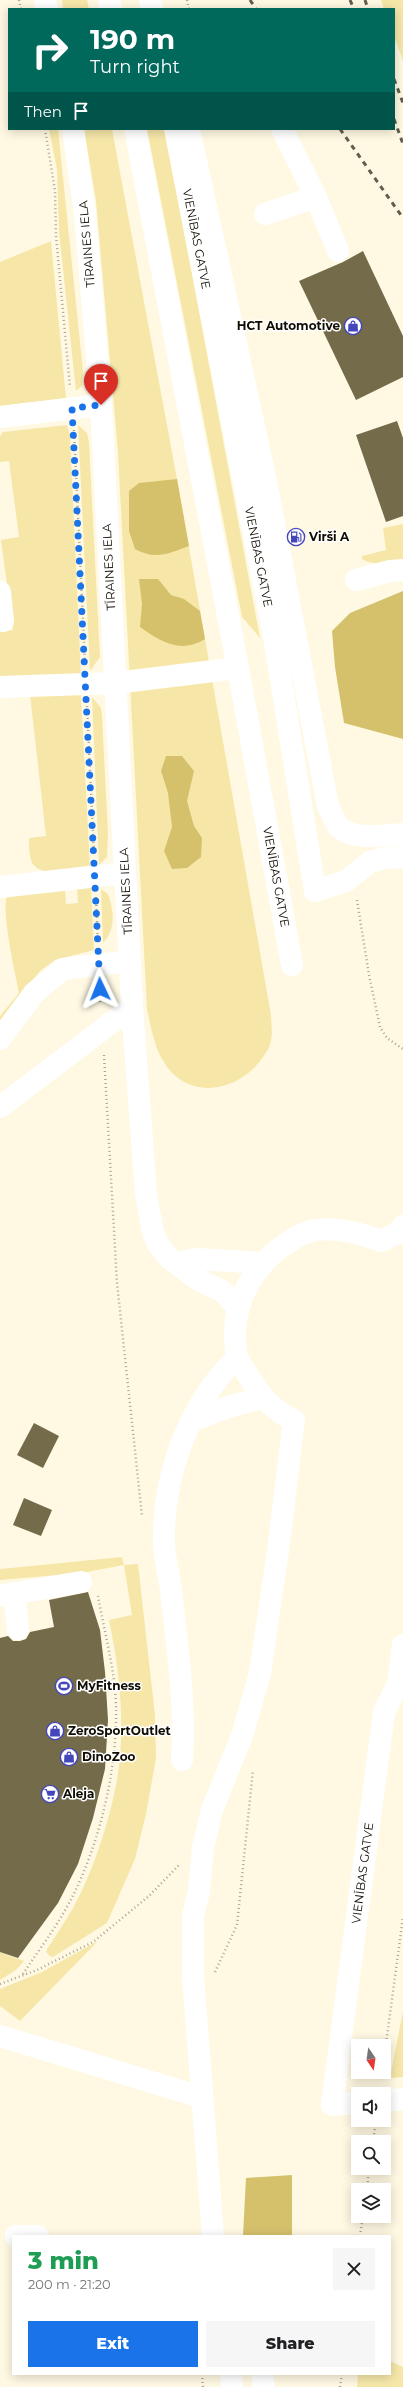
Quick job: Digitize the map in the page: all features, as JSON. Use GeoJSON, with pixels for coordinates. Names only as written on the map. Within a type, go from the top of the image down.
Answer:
{"type":"FeatureCollection","features":[{"type":"Feature","properties":{"kind":"main road","name":"TĪRAINES IELA"},"geometry":{"type":"LineString","coordinates":[[73,130],[85,214],[101,405],[132,1007],[147,1202],[153,1233],[158,1244],[176,1263],[197,1279],[222,1291],[238,1308]]}},
{"type":"Feature","properties":{"kind":"main road","name":"VIENĪBAS GATVE"},"geometry":{"type":"LineString","coordinates":[[135,130],[238,668],[292,965]]}},
{"type":"Feature","properties":{"kind":"main road","name":"VIENĪBAS GATVE"},"geometry":{"type":"LineString","coordinates":[[175,130],[274,637],[315,891],[346,881],[370,862],[385,858],[403,857]]}},
{"type":"Feature","properties":{"kind":"main road","name":"VIENĪBAS GATVE"},"geometry":{"type":"LineString","coordinates":[[190,130],[266,481],[328,806],[339,827],[355,834],[372,837],[403,834]]}},
{"type":"Feature","properties":{"kind":"main road"},"geometry":{"type":"LineString","coordinates":[[282,130],[316,197],[338,251]]}},
{"type":"Feature","properties":{"kind":"main road"},"geometry":{"type":"LineString","coordinates":[[264,214],[316,197]]}},
{"type":"Feature","properties":{"kind":"main road"},"geometry":{"type":"LineString","coordinates":[[0,417],[101,405]]}},
{"type":"Feature","properties":{"kind":"main road"},"geometry":{"type":"LineString","coordinates":[[356,580],[390,571],[403,570]]}},
{"type":"Feature","properties":{"kind":"main road"},"geometry":{"type":"LineString","coordinates":[[0,592],[3,622]]}},
{"type":"Feature","properties":{"kind":"main road"},"geometry":{"type":"LineString","coordinates":[[0,686],[86,685],[115,683],[238,668]]}},
{"type":"Feature","properties":{"kind":"main road"},"geometry":{"type":"LineString","coordinates":[[0,887],[125,873]]}},
{"type":"Feature","properties":{"kind":"main road"},"geometry":{"type":"LineString","coordinates":[[0,1039],[34,993],[63,969],[130,961]]}},
{"type":"Feature","properties":{"kind":"main road"},"geometry":{"type":"LineString","coordinates":[[0,1107],[132,1007]]}},
{"type":"Feature","properties":{"kind":"main road"},"geometry":{"type":"LineString","coordinates":[[213,2235],[201,2097],[193,1976],[193,1916],[199,1891],[203,1846],[212,1810],[242,1736],[260,1673],[278,1551],[294,1420],[282,1415],[262,1398],[237,1358],[236,1335],[238,1308],[247,1284],[262,1263],[288,1242],[315,1230],[360,1233],[381,1241],[396,1234],[403,1226]]}},
{"type":"Feature","properties":{"kind":"main road"},"geometry":{"type":"LineString","coordinates":[[176,1263],[198,1259],[262,1263]]}},
{"type":"Feature","properties":{"kind":"main road"},"geometry":{"type":"LineString","coordinates":[[182,1760],[182,1699],[164,1545],[167,1491],[192,1421],[205,1396],[237,1358]]}},
{"type":"Feature","properties":{"kind":"main road"},"geometry":{"type":"LineString","coordinates":[[192,1421],[228,1407],[262,1398]]}},
{"type":"Feature","properties":{"kind":"main road"},"geometry":{"type":"LineString","coordinates":[[18,1629],[7,1594],[81,1582]]}},
{"type":"Feature","properties":{"kind":"main road","name":"VIENĪBAS GATVE"},"geometry":{"type":"LineString","coordinates":[[351,2104],[332,2105],[384,1712],[398,1684],[403,1645]]}},
{"type":"Feature","properties":{"kind":"main road"},"geometry":{"type":"LineString","coordinates":[[0,2036],[201,2097]]}},
{"type":"Feature","properties":{"kind":"main road"},"geometry":{"type":"LineString","coordinates":[[391,2100],[403,2099]]}},
{"type":"Feature","properties":{"kind":"main road"},"geometry":{"type":"LineString","coordinates":[[0,2237],[12,2236]]}},
{"type":"Feature","properties":{"kind":"main road"},"geometry":{"type":"LineString","coordinates":[[231,2375],[232,2387]]}},
{"type":"Feature","properties":{"kind":"main road"},"geometry":{"type":"LineString","coordinates":[[262,2375],[264,2387]]}},
{"type":"Feature","properties":{"kind":"path"},"geometry":{"type":"LineString","coordinates":[[45,130],[55,191],[56,236],[72,408],[100,989]]}},
{"type":"Feature","properties":{"kind":"path"},"geometry":{"type":"LineString","coordinates":[[102,1031],[117,1283],[142,1520]]}},
{"type":"Feature","properties":{"kind":"path"},"geometry":{"type":"LineString","coordinates":[[23,1974],[69,1904],[95,1848],[109,1782],[115,1734],[114,1680],[95,1580],[81,1582]]}},
{"type":"Feature","properties":{"kind":"path"},"geometry":{"type":"LineString","coordinates":[[212,1979],[237,1925],[253,1767]]}},
{"type":"Feature","properties":{"kind":"path"},"geometry":{"type":"LineString","coordinates":[[0,1984],[23,1974],[37,1970],[93,1942],[149,1896],[182,1862]]}},
{"type":"Feature","properties":{"kind":"path"},"geometry":{"type":"LineString","coordinates":[[387,2039],[403,1917]]}},
{"type":"Feature","properties":{"kind":"path"},"geometry":{"type":"LineString","coordinates":[[360,2235],[362,2223]]}},
{"type":"Feature","properties":{"kind":"path"},"geometry":{"type":"LineString","coordinates":[[202,2375],[203,2387]]}},
{"type":"Feature","properties":{"kind":"path"},"geometry":{"type":"LineString","coordinates":[[340,2387],[342,2375]]}},
{"type":"Feature","properties":{"kind":"shaded area"},"geometry":{"type":"Polygon","coordinates":[[[62,0],[87,0],[89,8],[63,8],[62,0]]]}},
{"type":"Feature","properties":{"kind":"shaded area"},"geometry":{"type":"Polygon","coordinates":[[[381,0],[403,0],[403,61],[395,39],[395,8],[384,8],[381,0]]]}},
{"type":"Feature","properties":{"kind":"shaded area"},"geometry":{"type":"Polygon","coordinates":[[[49,130],[58,130],[83,371],[82,386],[76,391],[59,232],[57,170],[49,130]]]}},
{"type":"Feature","properties":{"kind":"shaded area"},"geometry":{"type":"Polygon","coordinates":[[[84,130],[112,130],[177,479],[271,1015],[272,1037],[269,1047],[256,1066],[246,1075],[234,1082],[209,1088],[197,1087],[185,1082],[174,1075],[165,1064],[161,1058],[153,1037],[147,1009],[118,453],[96,201],[84,130]]]}},
{"type":"Feature","properties":{"kind":"shaded area"},"geometry":{"type":"Polygon","coordinates":[[[147,130],[165,130],[260,638],[242,617],[147,130]]]}},
{"type":"Feature","properties":{"kind":"shaded area"},"geometry":{"type":"Polygon","coordinates":[[[51,241],[66,398],[0,406],[0,262],[51,241]]]}},
{"type":"Feature","properties":{"kind":"shaded area"},"geometry":{"type":"Polygon","coordinates":[[[67,425],[70,435],[81,676],[0,677],[0,632],[13,630],[1,540],[19,537],[9,461],[0,462],[0,436],[3,432],[67,425]]]}},
{"type":"Feature","properties":{"kind":"shaded area"},"geometry":{"type":"Polygon","coordinates":[[[78,425],[87,433],[89,442],[100,657],[90,671],[78,425]]]}},
{"type":"Feature","properties":{"kind":"shaded area"},"geometry":{"type":"Polygon","coordinates":[[[177,479],[189,546],[162,555],[149,554],[135,549],[129,531],[129,491],[139,483],[177,479]]]}},
{"type":"Feature","properties":{"kind":"shaded area"},"geometry":{"type":"Polygon","coordinates":[[[403,524],[403,559],[372,563],[362,559],[362,556],[386,550],[383,528],[403,524]]]}},
{"type":"Feature","properties":{"kind":"shaded area"},"geometry":{"type":"Polygon","coordinates":[[[139,579],[158,579],[171,595],[184,599],[200,611],[205,639],[188,646],[179,646],[163,641],[140,627],[142,604],[139,579]]]}},
{"type":"Feature","properties":{"kind":"shaded area"},"geometry":{"type":"Polygon","coordinates":[[[403,591],[403,739],[344,723],[335,667],[332,631],[350,613],[403,591]]]}},
{"type":"Feature","properties":{"kind":"shaded area"},"geometry":{"type":"Polygon","coordinates":[[[30,695],[81,695],[90,867],[48,872],[40,870],[31,860],[29,852],[29,838],[46,836],[30,695]]]}},
{"type":"Feature","properties":{"kind":"shaded area"},"geometry":{"type":"Polygon","coordinates":[[[92,697],[101,708],[102,716],[108,833],[107,857],[99,865],[92,697]]]}},
{"type":"Feature","properties":{"kind":"shaded area"},"geometry":{"type":"Polygon","coordinates":[[[166,756],[182,756],[194,771],[187,801],[194,826],[202,838],[201,857],[187,868],[172,869],[164,851],[172,827],[168,793],[161,771],[166,756]]]}},
{"type":"Feature","properties":{"kind":"shaded area"},"geometry":{"type":"Polygon","coordinates":[[[91,886],[94,950],[55,960],[40,971],[0,1022],[0,1016],[19,993],[7,928],[7,896],[65,890],[66,904],[78,903],[77,888],[91,886]]]}},
{"type":"Feature","properties":{"kind":"shaded area"},"geometry":{"type":"Polygon","coordinates":[[[101,889],[108,894],[112,907],[113,920],[110,932],[103,943],[101,889]]]}},
{"type":"Feature","properties":{"kind":"shaded area"},"geometry":{"type":"Polygon","coordinates":[[[122,1557],[124,1565],[81,1573],[0,1580],[0,1569],[122,1557]]]}},
{"type":"Feature","properties":{"kind":"shaded area"},"geometry":{"type":"Polygon","coordinates":[[[138,1564],[155,1715],[156,1758],[146,1814],[135,1859],[107,1923],[53,1957],[46,1952],[47,1949],[73,1908],[89,1874],[104,1834],[118,1773],[121,1738],[121,1704],[115,1653],[109,1620],[132,1615],[124,1565],[138,1564]]]}},
{"type":"Feature","properties":{"kind":"shaded area"},"geometry":{"type":"Polygon","coordinates":[[[98,1941],[20,2021],[0,2006],[0,1989],[42,1972],[98,1941]]]}},
{"type":"Feature","properties":{"kind":"shaded area"},"geometry":{"type":"Polygon","coordinates":[[[0,1952],[24,1961],[16,1970],[0,1980],[0,1952]]]}},
{"type":"Feature","properties":{"kind":"shaded area"},"geometry":{"type":"Polygon","coordinates":[[[403,2011],[403,2077],[391,2078],[403,2011]]]}},
{"type":"Feature","properties":{"kind":"shaded area"},"geometry":{"type":"Polygon","coordinates":[[[292,2175],[292,2235],[243,2235],[246,2178],[292,2175]]]}},
{"type":"Feature","properties":{"kind":"shaded area"},"geometry":{"type":"Polygon","coordinates":[[[391,2361],[403,2367],[403,2387],[357,2387],[358,2375],[391,2375],[391,2361]]]}},
{"type":"Feature","properties":{"kind":"building"},"geometry":{"type":"Polygon","coordinates":[[[363,251],[403,336],[403,377],[356,400],[299,281],[343,262],[363,251]]]}},
{"type":"Feature","properties":{"kind":"building"},"geometry":{"type":"Polygon","coordinates":[[[397,421],[403,438],[403,516],[386,522],[356,435],[397,421]]]}},
{"type":"Feature","properties":{"kind":"building"},"geometry":{"type":"Polygon","coordinates":[[[34,1423],[59,1436],[43,1468],[17,1455],[34,1423]]]}},
{"type":"Feature","properties":{"kind":"building"},"geometry":{"type":"Polygon","coordinates":[[[24,1498],[52,1510],[41,1536],[13,1525],[24,1498]]]}},
{"type":"Feature","properties":{"kind":"building","name":"Aleja"},"geometry":{"type":"Polygon","coordinates":[[[88,1592],[100,1630],[105,1672],[108,1720],[105,1769],[93,1818],[78,1864],[58,1903],[18,1958],[0,1952],[0,1638],[8,1636],[13,1641],[20,1641],[26,1639],[30,1632],[54,1627],[49,1600],[88,1592]]]}},
{"type":"Feature","properties":{"kind":"railway"},"geometry":{"type":"LineString","coordinates":[[250,0],[255,8]]}},
{"type":"Feature","properties":{"kind":"railway"},"geometry":{"type":"LineString","coordinates":[[350,0],[354,8]]}},
{"type":"Feature","properties":{"kind":"railway"},"geometry":{"type":"LineString","coordinates":[[365,0],[368,8]]}},
{"type":"Feature","properties":{"kind":"railway"},"geometry":{"type":"LineString","coordinates":[[395,82],[403,103]]}},
{"type":"Feature","properties":{"kind":"railway"},"geometry":{"type":"LineString","coordinates":[[395,122],[403,144]]}},
{"type":"Feature","properties":{"kind":"railway"},"geometry":{"type":"LineString","coordinates":[[341,130],[403,218]]}},
{"type":"Feature","properties":{"kind":"place","name":"HCT Automotive"},"geometry":{"type":"Point","coordinates":[353,326]}},
{"type":"Feature","properties":{"kind":"place","name":"Virši A"},"geometry":{"type":"Point","coordinates":[296,537]}},
{"type":"Feature","properties":{"kind":"place","name":"MyFitness"},"geometry":{"type":"Point","coordinates":[64,1686]}},
{"type":"Feature","properties":{"kind":"place","name":"ZeroSportOutlet"},"geometry":{"type":"Point","coordinates":[55,1731]}},
{"type":"Feature","properties":{"kind":"place","name":"DinoZoo"},"geometry":{"type":"Point","coordinates":[69,1757]}},
{"type":"Feature","properties":{"kind":"place","name":"Aleja"},"geometry":{"type":"Point","coordinates":[50,1794]}},
{"type":"Feature","properties":{"kind":"route"},"geometry":{"type":"LineString","coordinates":[[100,989],[72,408],[101,405]]}}]}
